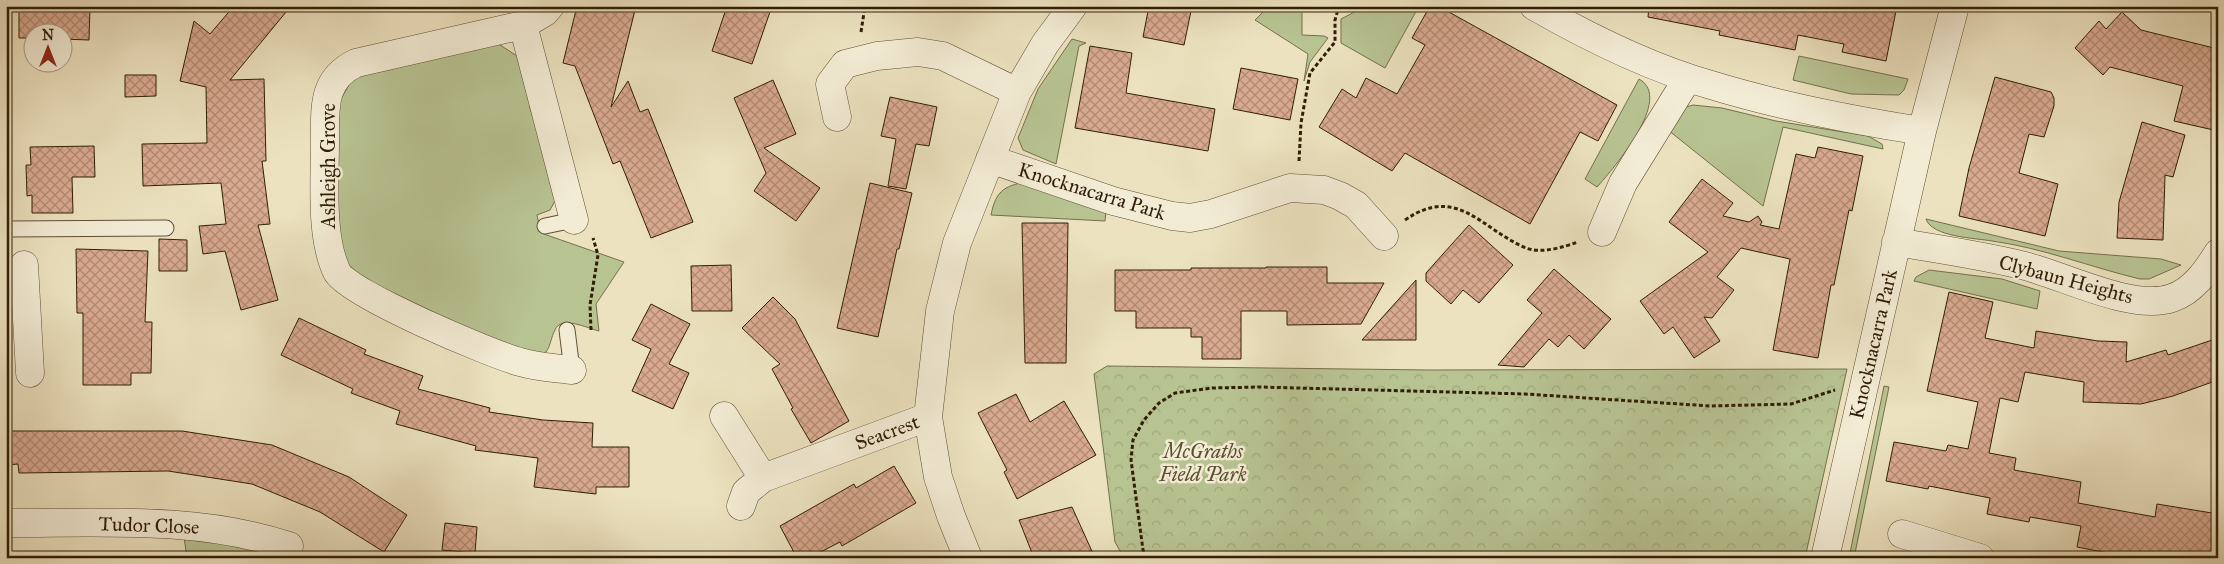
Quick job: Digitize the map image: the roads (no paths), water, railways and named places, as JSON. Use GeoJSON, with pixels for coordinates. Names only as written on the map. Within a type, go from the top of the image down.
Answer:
{"type":"FeatureCollection","features":[{"type":"Feature","properties":{"kind":"street","name":"Ashleigh Grove"},"geometry":{"type":"LineString","coordinates":[[550,6],[540,15],[523,25],[356,63],[338,74],[325,103],[326,228],[338,274],[343,280],[360,291],[482,349],[520,362],[572,370]]}},
{"type":"Feature","properties":{"kind":"street","name":"Knocknacarra Park"},"geometry":{"type":"LineString","coordinates":[[928,417],[940,311],[957,243],[1017,92],[1045,44],[1073,6]]}},
{"type":"Feature","properties":{"kind":"street"},"geometry":{"type":"LineString","coordinates":[[1534,6],[1613,46],[1688,78],[1742,94],[1817,112],[1922,131]]}},
{"type":"Feature","properties":{"kind":"street","name":"Knocknacarra Park"},"geometry":{"type":"LineString","coordinates":[[1825,558],[1922,131],[1955,6]]}},
{"type":"Feature","properties":{"kind":"street"},"geometry":{"type":"LineString","coordinates":[[523,25],[574,220]]}},
{"type":"Feature","properties":{"kind":"street"},"geometry":{"type":"LineString","coordinates":[[837,117],[830,84],[845,64],[877,56],[918,52],[943,56],[1017,92]]}},
{"type":"Feature","properties":{"kind":"street"},"geometry":{"type":"LineString","coordinates":[[1602,232],[1622,183],[1688,78]]}},
{"type":"Feature","properties":{"kind":"street","name":"Knocknacarra Park"},"geometry":{"type":"LineString","coordinates":[[990,159],[1113,202],[1172,216],[1190,218],[1211,214],[1290,188],[1324,190],[1356,205],[1384,236]]}},
{"type":"Feature","properties":{"kind":"street","name":"Clybaun Heights"},"geometry":{"type":"LineString","coordinates":[[1896,242],[2022,265],[2110,294],[2152,301],[2172,298],[2189,289],[2206,272],[2218,254]]}},
{"type":"Feature","properties":{"kind":"street"},"geometry":{"type":"LineString","coordinates":[[18,271],[16,340],[30,373]]}},
{"type":"Feature","properties":{"kind":"street"},"geometry":{"type":"LineString","coordinates":[[724,416],[764,478]]}},
{"type":"Feature","properties":{"kind":"street","name":"Seacrest"},"geometry":{"type":"LineString","coordinates":[[741,506],[746,492],[764,478],[928,417],[938,477],[968,558]]}},
{"type":"Feature","properties":{"kind":"street","name":"Tudor Close"},"geometry":{"type":"LineString","coordinates":[[6,523],[176,524],[232,530],[289,552]]}},
{"type":"Feature","properties":{"kind":"street"},"geometry":{"type":"LineString","coordinates":[[1902,534],[1980,558]]}},
{"type":"Feature","properties":{"kind":"lane"},"geometry":{"type":"LineString","coordinates":[[544,226],[574,220]]}},
{"type":"Feature","properties":{"kind":"lane"},"geometry":{"type":"LineString","coordinates":[[6,229],[166,228]]}},
{"type":"Feature","properties":{"kind":"lane"},"geometry":{"type":"LineString","coordinates":[[567,330],[572,370]]}},
{"type":"Feature","properties":{"kind":"park label","name":"McGraths Field Park"},"geometry":{"type":"Point","coordinates":[1203,462]}}]}
